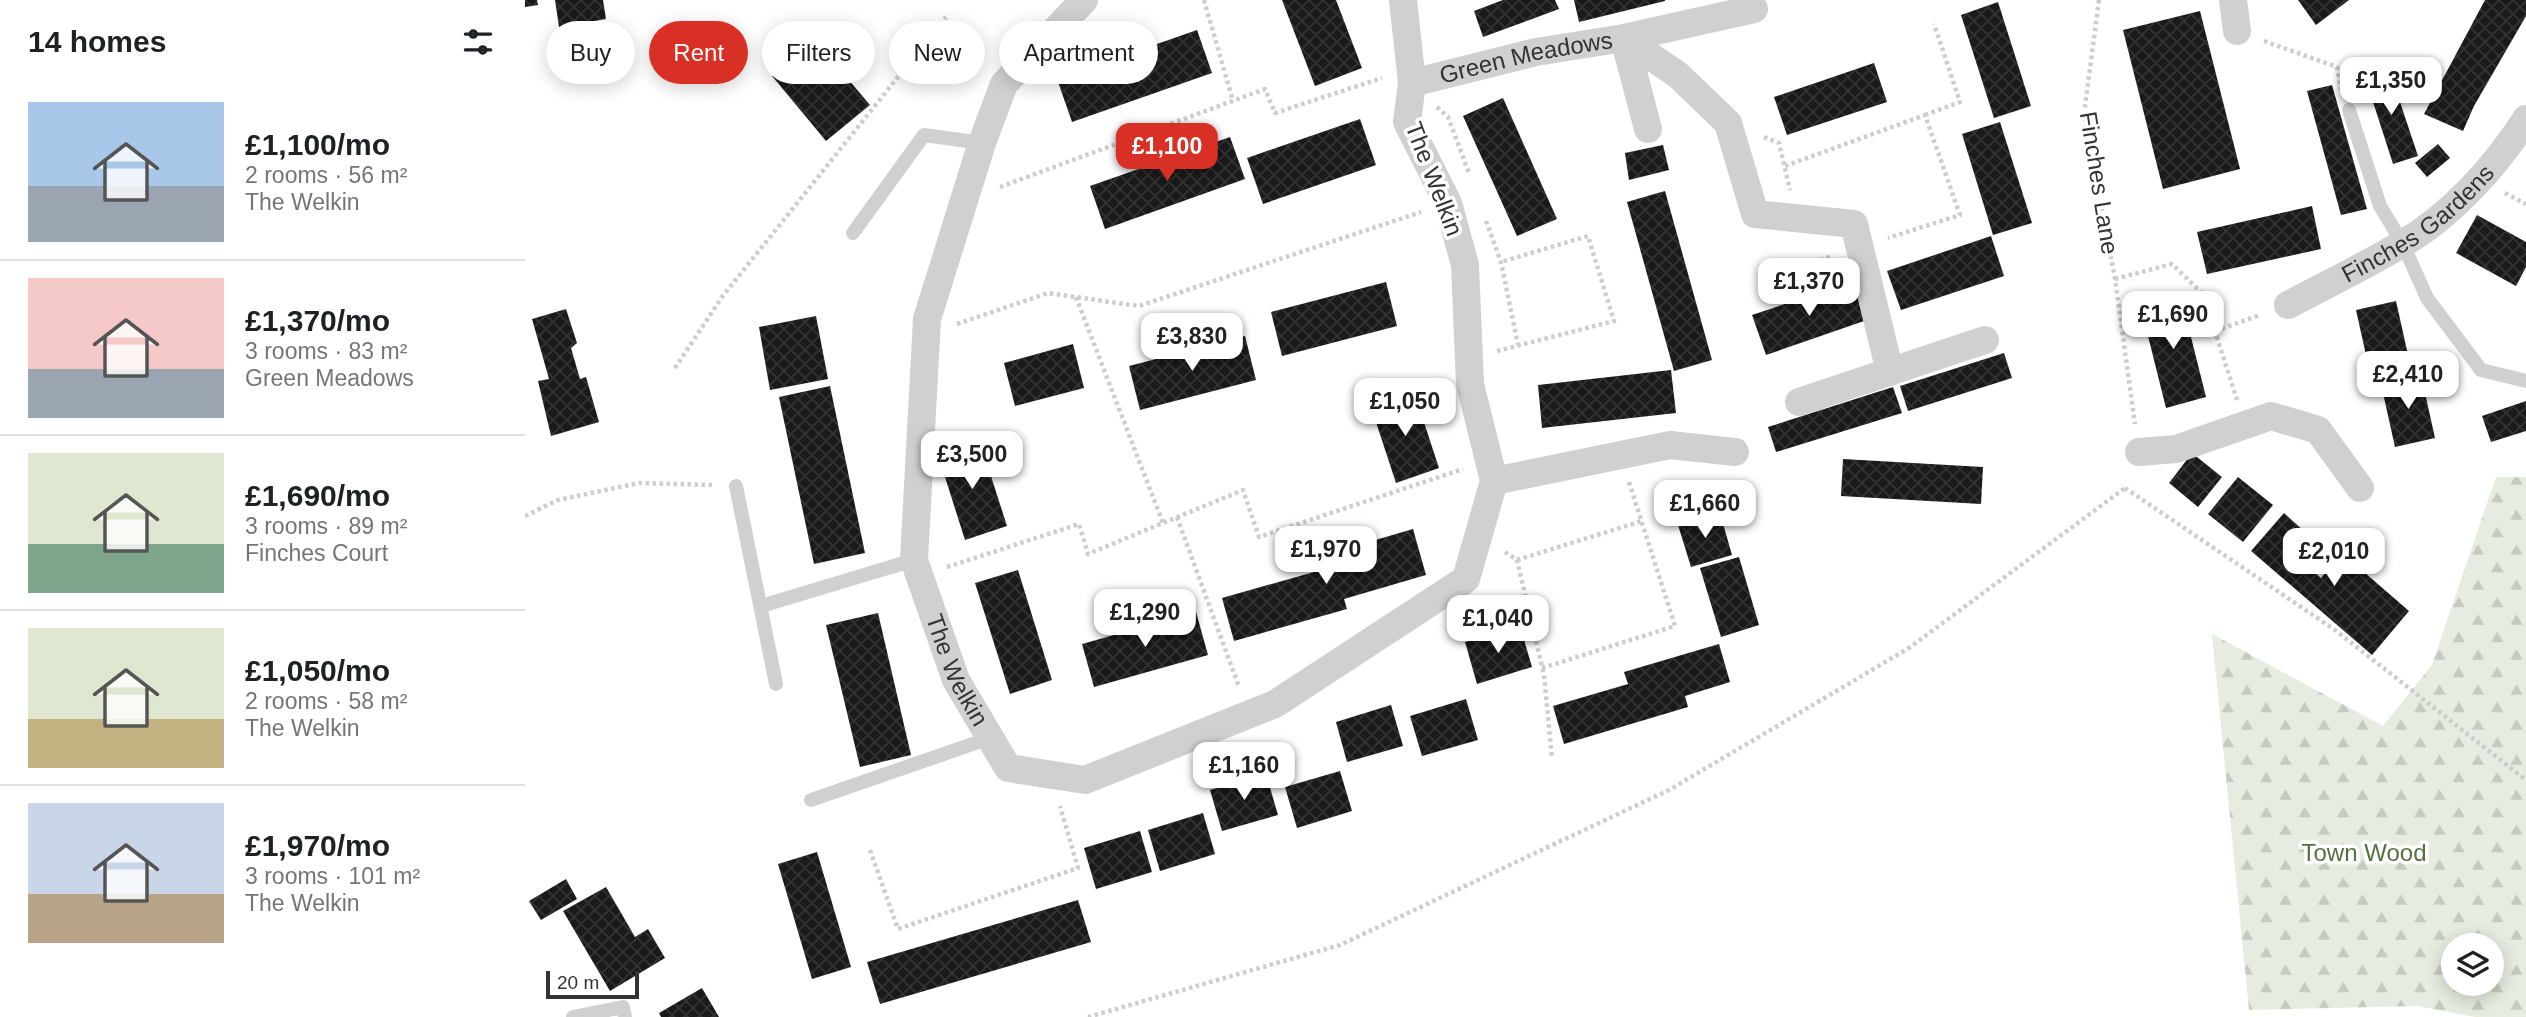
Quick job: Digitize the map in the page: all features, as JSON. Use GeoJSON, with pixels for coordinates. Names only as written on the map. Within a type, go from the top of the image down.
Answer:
{"type":"FeatureCollection","features":[{"type":"Feature","properties":{"kind":"street","name":"The Welkin"},"geometry":{"type":"LineString","coordinates":[[1084,0],[1004,84],[982,143],[927,319],[917,568],[957,680],[1008,768],[1085,780],[1275,704],[1466,579],[1479,533],[1491,470],[1470,384],[1465,265],[1448,203],[1407,122],[1410,76],[1403,0]]}},
{"type":"Feature","properties":{"kind":"street"},"geometry":{"type":"LineString","coordinates":[[2233,0],[2237,31]]}},
{"type":"Feature","properties":{"kind":"street"},"geometry":{"type":"LineString","coordinates":[[1648,129],[1624,38],[1754,9]]}},
{"type":"Feature","properties":{"kind":"street","name":"Green Meadows"},"geometry":{"type":"LineString","coordinates":[[1410,76],[1624,38],[1678,75],[1728,123],[1755,214],[1795,215],[1854,224],[1890,372]]}},
{"type":"Feature","properties":{"kind":"street","name":"Finches Gardens"},"geometry":{"type":"LineString","coordinates":[[2287,305],[2403,244],[2444,213],[2509,146],[2526,119]]}},
{"type":"Feature","properties":{"kind":"street"},"geometry":{"type":"LineString","coordinates":[[1799,402],[1985,340]]}},
{"type":"Feature","properties":{"kind":"street"},"geometry":{"type":"LineString","coordinates":[[2139,452],[2176,449],[2271,415],[2318,430],[2360,488]]}},
{"type":"Feature","properties":{"kind":"street"},"geometry":{"type":"LineString","coordinates":[[1491,470],[1620,455],[1670,445],[1735,452]]}},
{"type":"Feature","properties":{"kind":"lane"},"geometry":{"type":"LineString","coordinates":[[2349,110],[2380,206],[2403,244],[2427,298],[2480,370],[2526,381]]}},
{"type":"Feature","properties":{"kind":"lane"},"geometry":{"type":"LineString","coordinates":[[853,233],[924,135],[982,143]]}},
{"type":"Feature","properties":{"kind":"lane"},"geometry":{"type":"LineString","coordinates":[[736,486],[776,684]]}},
{"type":"Feature","properties":{"kind":"lane"},"geometry":{"type":"LineString","coordinates":[[761,606],[917,568]]}},
{"type":"Feature","properties":{"kind":"lane"},"geometry":{"type":"LineString","coordinates":[[811,800],[990,738]]}},
{"type":"Feature","properties":{"kind":"lane"},"geometry":{"type":"LineString","coordinates":[[573,1017],[623,1007],[625,1017]]}},
{"type":"Feature","properties":{"kind":"path"},"geometry":{"type":"LineString","coordinates":[[1204,0],[1233,101]]}},
{"type":"Feature","properties":{"kind":"path","name":"Finches Lane"},"geometry":{"type":"LineString","coordinates":[[2099,0],[2084,114],[2115,279],[2139,452],[2125,488]]}},
{"type":"Feature","properties":{"kind":"path"},"geometry":{"type":"LineString","coordinates":[[675,368],[722,297],[946,17]]}},
{"type":"Feature","properties":{"kind":"path"},"geometry":{"type":"LineString","coordinates":[[1785,166],[1960,103],[1934,24]]}},
{"type":"Feature","properties":{"kind":"path"},"geometry":{"type":"LineString","coordinates":[[2237,31],[2337,67],[2349,110]]}},
{"type":"Feature","properties":{"kind":"path"},"geometry":{"type":"LineString","coordinates":[[965,200],[1265,89],[1275,113],[1410,76]]}},
{"type":"Feature","properties":{"kind":"path"},"geometry":{"type":"LineString","coordinates":[[1793,268],[1960,215],[1925,115]]}},
{"type":"Feature","properties":{"kind":"path"},"geometry":{"type":"LineString","coordinates":[[1728,123],[1779,143],[1795,215]]}},
{"type":"Feature","properties":{"kind":"path"},"geometry":{"type":"LineString","coordinates":[[927,334],[1048,293],[1139,306],[1448,203]]}},
{"type":"Feature","properties":{"kind":"path"},"geometry":{"type":"LineString","coordinates":[[1469,358],[1614,321],[1588,236],[1501,262]]}},
{"type":"Feature","properties":{"kind":"path"},"geometry":{"type":"LineString","coordinates":[[2115,279],[2172,264],[2203,294],[2244,425]]}},
{"type":"Feature","properties":{"kind":"path"},"geometry":{"type":"LineString","coordinates":[[1076,297],[1163,523]]}},
{"type":"Feature","properties":{"kind":"path"},"geometry":{"type":"LineString","coordinates":[[2215,331],[2287,305]]}},
{"type":"Feature","properties":{"kind":"path"},"geometry":{"type":"LineString","coordinates":[[1542,668],[1675,626],[1620,455]]}},
{"type":"Feature","properties":{"kind":"path"},"geometry":{"type":"LineString","coordinates":[[917,568],[1079,523],[1088,554],[1243,490],[1259,537],[1491,470]]}},
{"type":"Feature","properties":{"kind":"path"},"geometry":{"type":"LineString","coordinates":[[525,516],[558,500],[639,483],[736,486]]}},
{"type":"Feature","properties":{"kind":"path"},"geometry":{"type":"LineString","coordinates":[[1088,1017],[1339,945],[1669,790],[1909,648],[2125,488],[2335,630],[2526,780]]}},
{"type":"Feature","properties":{"kind":"path"},"geometry":{"type":"LineString","coordinates":[[1177,517],[1249,714]]}},
{"type":"Feature","properties":{"kind":"path"},"geometry":{"type":"LineString","coordinates":[[1517,560],[1642,521]]}},
{"type":"Feature","properties":{"kind":"path"},"geometry":{"type":"LineString","coordinates":[[1479,533],[1517,560],[1542,668],[1552,759]]}},
{"type":"Feature","properties":{"kind":"path"},"geometry":{"type":"LineString","coordinates":[[870,850],[898,929],[1078,867],[1051,775]]}},
{"type":"Feature","properties":{"kind":"green space","name":"Town Wood"},"geometry":{"type":"Polygon","coordinates":[[[2496,477],[2526,477],[2526,1017],[2475,1017],[2418,1006],[2249,1010],[2212,634],[2383,726],[2432,665],[2496,477]]]}},
{"type":"Feature","properties":{"kind":"building"},"geometry":{"type":"Polygon","coordinates":[[[525,0],[537,0],[538,5],[525,7],[525,0]]]}},
{"type":"Feature","properties":{"kind":"building"},"geometry":{"type":"Polygon","coordinates":[[[555,0],[603,0],[606,19],[558,21],[555,0]]]}},
{"type":"Feature","properties":{"kind":"building"},"geometry":{"type":"Polygon","coordinates":[[[1282,0],[1336,0],[1362,68],[1315,86],[1282,0]]]}},
{"type":"Feature","properties":{"kind":"building"},"geometry":{"type":"Polygon","coordinates":[[[1503,0],[1555,0],[1559,9],[1483,37],[1474,11],[1503,0]]]}},
{"type":"Feature","properties":{"kind":"building"},"geometry":{"type":"Polygon","coordinates":[[[1574,0],[1665,0],[1665,1],[1579,22],[1574,0]]]}},
{"type":"Feature","properties":{"kind":"building"},"geometry":{"type":"Polygon","coordinates":[[[2298,0],[2349,0],[2316,25],[2298,0]]]}},
{"type":"Feature","properties":{"kind":"building"},"geometry":{"type":"Polygon","coordinates":[[[2485,0],[2526,0],[2526,16],[2474,106],[2463,131],[2424,114],[2485,0]]]}},
{"type":"Feature","properties":{"kind":"building"},"geometry":{"type":"Polygon","coordinates":[[[1998,2],[2031,106],[1994,118],[1961,15],[1998,2]]]}},
{"type":"Feature","properties":{"kind":"building"},"geometry":{"type":"Polygon","coordinates":[[[2200,11],[2240,169],[2163,189],[2123,30],[2200,11]]]}},
{"type":"Feature","properties":{"kind":"building"},"geometry":{"type":"Polygon","coordinates":[[[1197,30],[1212,73],[1072,122],[1059,84],[1158,84],[1158,44],[1197,30]]]}},
{"type":"Feature","properties":{"kind":"building"},"geometry":{"type":"Polygon","coordinates":[[[1874,63],[1887,102],[1787,135],[1774,97],[1874,63]]]}},
{"type":"Feature","properties":{"kind":"building"},"geometry":{"type":"Polygon","coordinates":[[[2389,69],[2418,156],[2393,164],[2365,77],[2389,69]]]}},
{"type":"Feature","properties":{"kind":"building"},"geometry":{"type":"Polygon","coordinates":[[[779,84],[852,84],[870,105],[826,141],[779,84]]]}},
{"type":"Feature","properties":{"kind":"building"},"geometry":{"type":"Polygon","coordinates":[[[2332,85],[2367,209],[2341,215],[2307,91],[2332,85]]]}},
{"type":"Feature","properties":{"kind":"building"},"geometry":{"type":"Polygon","coordinates":[[[1503,98],[1557,219],[1517,236],[1463,116],[1503,98]]]}},
{"type":"Feature","properties":{"kind":"building"},"geometry":{"type":"Polygon","coordinates":[[[1360,119],[1376,165],[1263,204],[1247,158],[1360,119]]]}},
{"type":"Feature","properties":{"kind":"building"},"geometry":{"type":"Polygon","coordinates":[[[2000,122],[2032,223],[1993,235],[1962,134],[2000,122]]]}},
{"type":"Feature","properties":{"kind":"building"},"geometry":{"type":"Polygon","coordinates":[[[1230,137],[1245,179],[1105,229],[1090,186],[1230,137]]]}},
{"type":"Feature","properties":{"kind":"building"},"geometry":{"type":"Polygon","coordinates":[[[2438,144],[2450,158],[2427,177],[2415,163],[2438,144]]]}},
{"type":"Feature","properties":{"kind":"building"},"geometry":{"type":"Polygon","coordinates":[[[1663,145],[1669,170],[1629,180],[1625,153],[1663,145]]]}},
{"type":"Feature","properties":{"kind":"building"},"geometry":{"type":"Polygon","coordinates":[[[1665,191],[1712,360],[1674,371],[1627,202],[1665,191]]]}},
{"type":"Feature","properties":{"kind":"building"},"geometry":{"type":"Polygon","coordinates":[[[2312,206],[2321,249],[2207,274],[2197,232],[2312,206]]]}},
{"type":"Feature","properties":{"kind":"building"},"geometry":{"type":"Polygon","coordinates":[[[2477,215],[2526,242],[2526,267],[2516,286],[2456,253],[2477,215]]]}},
{"type":"Feature","properties":{"kind":"building"},"geometry":{"type":"Polygon","coordinates":[[[1991,236],[2004,276],[1901,310],[1887,271],[1991,236]]]}},
{"type":"Feature","properties":{"kind":"building"},"geometry":{"type":"Polygon","coordinates":[[[1854,281],[1867,320],[1766,355],[1752,315],[1854,281]]]}},
{"type":"Feature","properties":{"kind":"building"},"geometry":{"type":"Polygon","coordinates":[[[1386,282],[1397,326],[1282,356],[1271,312],[1386,282]]]}},
{"type":"Feature","properties":{"kind":"building"},"geometry":{"type":"Polygon","coordinates":[[[2180,293],[2206,397],[2166,408],[2140,304],[2180,293]]]}},
{"type":"Feature","properties":{"kind":"building"},"geometry":{"type":"Polygon","coordinates":[[[2396,301],[2410,364],[2370,373],[2356,310],[2396,301]]]}},
{"type":"Feature","properties":{"kind":"building"},"geometry":{"type":"Polygon","coordinates":[[[566,309],[577,343],[571,348],[580,379],[586,377],[599,422],[551,436],[538,381],[549,379],[532,319],[566,309]]]}},
{"type":"Feature","properties":{"kind":"building"},"geometry":{"type":"Polygon","coordinates":[[[816,316],[828,379],[770,390],[759,327],[816,316]]]}},
{"type":"Feature","properties":{"kind":"building"},"geometry":{"type":"Polygon","coordinates":[[[1245,336],[1256,380],[1140,410],[1129,366],[1245,336]]]}},
{"type":"Feature","properties":{"kind":"building"},"geometry":{"type":"Polygon","coordinates":[[[1073,344],[1084,388],[1015,406],[1004,363],[1073,344]]]}},
{"type":"Feature","properties":{"kind":"building"},"geometry":{"type":"Polygon","coordinates":[[[2004,353],[2012,378],[1908,411],[1900,386],[2004,353]]]}},
{"type":"Feature","properties":{"kind":"building"},"geometry":{"type":"Polygon","coordinates":[[[1671,370],[1676,413],[1542,428],[1538,385],[1671,370]]]}},
{"type":"Feature","properties":{"kind":"building"},"geometry":{"type":"Polygon","coordinates":[[[2421,375],[2435,438],[2395,447],[2381,384],[2421,375]]]}},
{"type":"Feature","properties":{"kind":"building"},"geometry":{"type":"Polygon","coordinates":[[[830,386],[865,553],[814,564],[779,397],[830,386]]]}},
{"type":"Feature","properties":{"kind":"building"},"geometry":{"type":"Polygon","coordinates":[[[1893,387],[1902,413],[1776,452],[1768,427],[1893,387]]]}},
{"type":"Feature","properties":{"kind":"building"},"geometry":{"type":"Polygon","coordinates":[[[1414,392],[1439,468],[1396,483],[1371,407],[1414,392]]]}},
{"type":"Feature","properties":{"kind":"building"},"geometry":{"type":"Polygon","coordinates":[[[2526,401],[2526,431],[2491,442],[2482,416],[2526,401]]]}},
{"type":"Feature","properties":{"kind":"building"},"geometry":{"type":"Polygon","coordinates":[[[980,442],[1007,526],[965,540],[938,455],[980,442]]]}},
{"type":"Feature","properties":{"kind":"building"},"geometry":{"type":"Polygon","coordinates":[[[2192,453],[2222,477],[2198,507],[2169,483],[2192,453]]]}},
{"type":"Feature","properties":{"kind":"building"},"geometry":{"type":"Polygon","coordinates":[[[1843,459],[1983,467],[1981,504],[1841,496],[1843,459]]]}},
{"type":"Feature","properties":{"kind":"building"},"geometry":{"type":"Polygon","coordinates":[[[2238,477],[2273,505],[2243,542],[2208,514],[2238,477]]]}},
{"type":"Feature","properties":{"kind":"building"},"geometry":{"type":"Polygon","coordinates":[[[1720,513],[1732,555],[1691,567],[1678,525],[1720,513]]]}},
{"type":"Feature","properties":{"kind":"building"},"geometry":{"type":"Polygon","coordinates":[[[2284,513],[2305,532],[2289,550],[2321,578],[2342,553],[2409,611],[2372,655],[2251,551],[2284,513]]]}},
{"type":"Feature","properties":{"kind":"building"},"geometry":{"type":"Polygon","coordinates":[[[1413,529],[1426,575],[1344,599],[1347,609],[1234,641],[1222,598],[1335,566],[1331,553],[1413,529]]]}},
{"type":"Feature","properties":{"kind":"building"},"geometry":{"type":"Polygon","coordinates":[[[1739,557],[1759,625],[1721,637],[1700,568],[1739,557]]]}},
{"type":"Feature","properties":{"kind":"building"},"geometry":{"type":"Polygon","coordinates":[[[1018,570],[1052,680],[1010,694],[975,583],[1018,570]]]}},
{"type":"Feature","properties":{"kind":"building"},"geometry":{"type":"Polygon","coordinates":[[[1196,612],[1208,655],[1094,687],[1082,644],[1196,612]]]}},
{"type":"Feature","properties":{"kind":"building"},"geometry":{"type":"Polygon","coordinates":[[[878,613],[911,755],[860,767],[826,625],[878,613]]]}},
{"type":"Feature","properties":{"kind":"building"},"geometry":{"type":"Polygon","coordinates":[[[1520,626],[1532,667],[1477,684],[1465,642],[1520,626]]]}},
{"type":"Feature","properties":{"kind":"building"},"geometry":{"type":"Polygon","coordinates":[[[1719,644],[1730,682],[1685,696],[1688,707],[1564,744],[1553,706],[1628,684],[1624,672],[1719,644]]]}},
{"type":"Feature","properties":{"kind":"building"},"geometry":{"type":"Polygon","coordinates":[[[1466,699],[1478,740],[1422,756],[1410,716],[1466,699]]]}},
{"type":"Feature","properties":{"kind":"building"},"geometry":{"type":"Polygon","coordinates":[[[1391,705],[1403,746],[1347,762],[1336,722],[1391,705]]]}},
{"type":"Feature","properties":{"kind":"building"},"geometry":{"type":"Polygon","coordinates":[[[1340,771],[1352,811],[1297,828],[1285,787],[1340,771]]]}},
{"type":"Feature","properties":{"kind":"building"},"geometry":{"type":"Polygon","coordinates":[[[1266,774],[1278,815],[1222,831],[1210,790],[1266,774]]]}},
{"type":"Feature","properties":{"kind":"building"},"geometry":{"type":"Polygon","coordinates":[[[1203,813],[1215,854],[1160,871],[1148,830],[1203,813]]]}},
{"type":"Feature","properties":{"kind":"building"},"geometry":{"type":"Polygon","coordinates":[[[1140,831],[1152,872],[1096,889],[1084,848],[1140,831]]]}},
{"type":"Feature","properties":{"kind":"building"},"geometry":{"type":"Polygon","coordinates":[[[817,852],[851,967],[812,979],[778,864],[817,852]]]}},
{"type":"Feature","properties":{"kind":"building"},"geometry":{"type":"Polygon","coordinates":[[[566,879],[577,899],[541,920],[529,901],[566,879]]]}},
{"type":"Feature","properties":{"kind":"building"},"geometry":{"type":"Polygon","coordinates":[[[606,887],[635,937],[648,929],[665,958],[610,991],[563,911],[606,887]]]}},
{"type":"Feature","properties":{"kind":"building"},"geometry":{"type":"Polygon","coordinates":[[[1078,900],[1091,942],[880,1004],[867,962],[1078,900]]]}},
{"type":"Feature","properties":{"kind":"building"},"geometry":{"type":"Polygon","coordinates":[[[702,988],[719,1017],[661,1017],[659,1013],[702,988]]]}}]}
